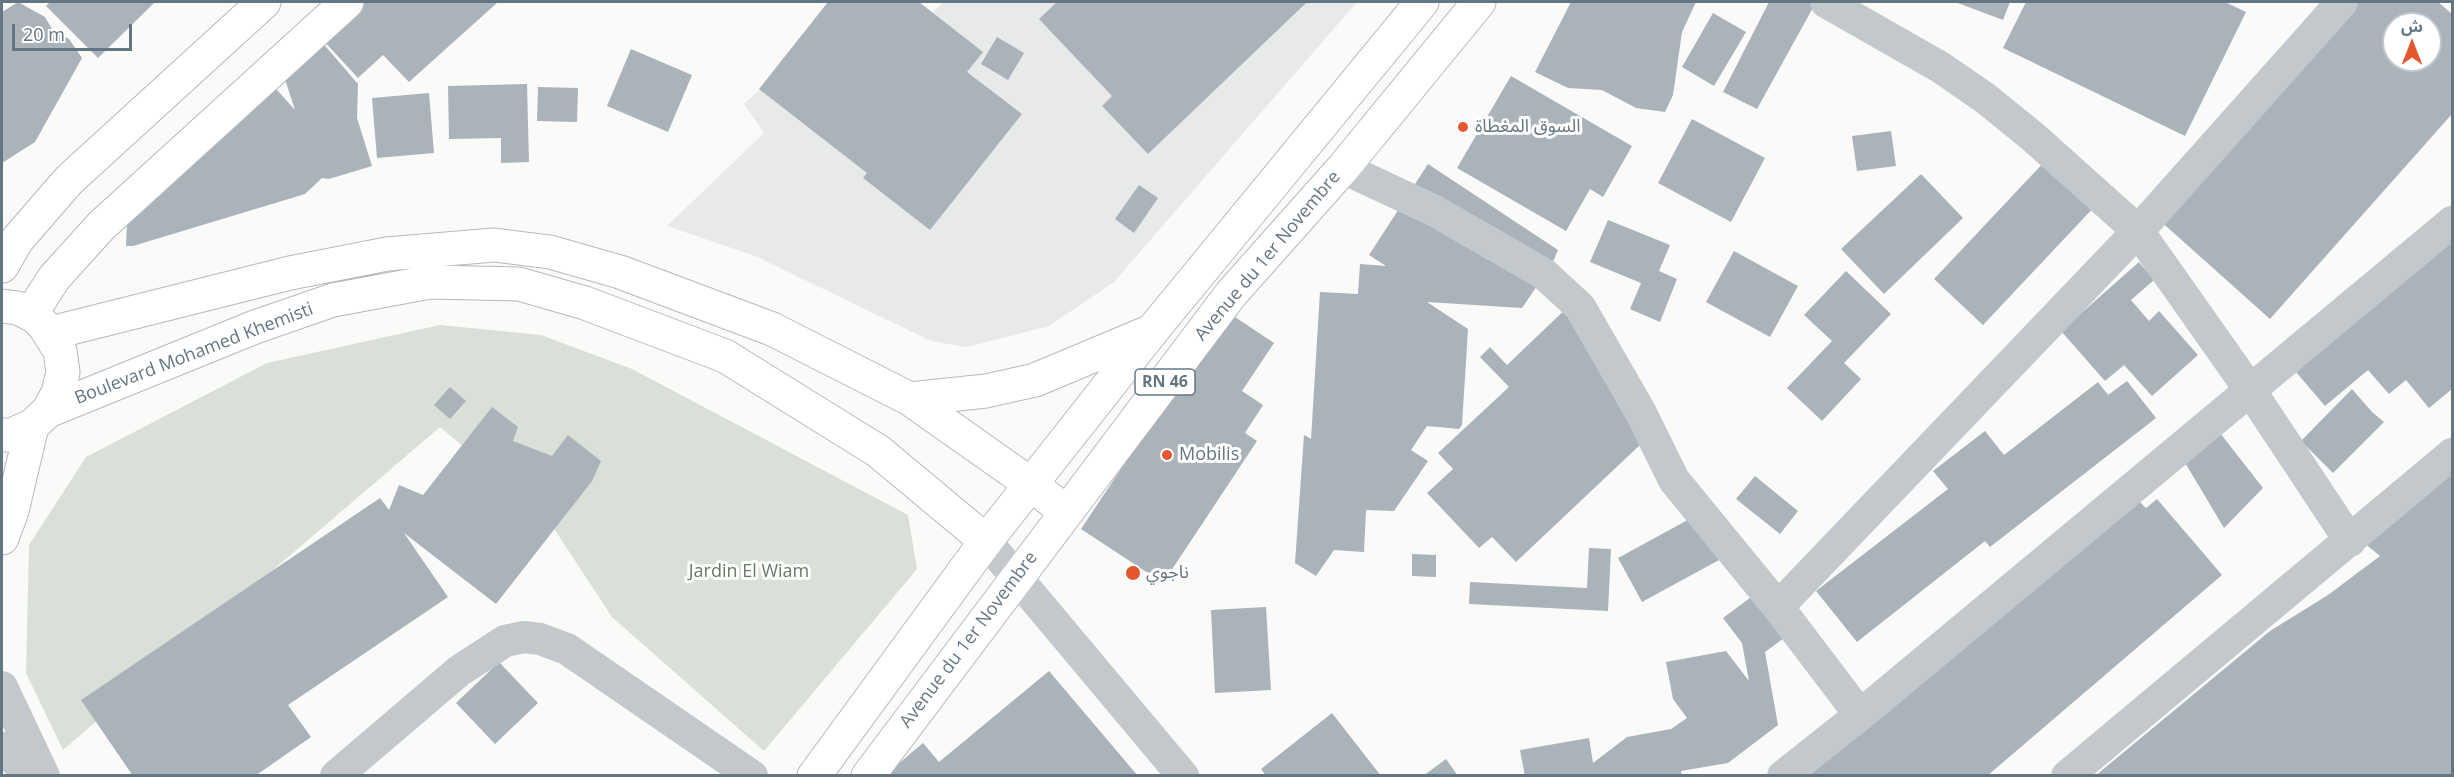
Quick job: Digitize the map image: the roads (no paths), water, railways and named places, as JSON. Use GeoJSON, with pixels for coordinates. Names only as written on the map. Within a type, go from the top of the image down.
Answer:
{"type":"FeatureCollection","features":[{"type":"Feature","properties":{"kind":"main road"},"geometry":{"type":"LineString","coordinates":[[2,266],[17,240],[69,180],[264,2]]}},
{"type":"Feature","properties":{"kind":"main road"},"geometry":{"type":"LineString","coordinates":[[28,318],[54,278],[101,226],[347,2]]}},
{"type":"Feature","properties":{"kind":"main road","name":"RN 46"},"geometry":{"type":"LineString","coordinates":[[814,776],[986,541],[1152,331],[1422,2]]}},
{"type":"Feature","properties":{"kind":"main road","name":"Avenue du 1er Novembre"},"geometry":{"type":"LineString","coordinates":[[868,776],[1231,294],[1343,168],[1479,2]]}},
{"type":"Feature","properties":{"kind":"main road"},"geometry":{"type":"LineString","coordinates":[[28,318],[387,255],[494,245],[550,252],[664,288],[772,328],[910,399],[1032,484],[1066,512]]}},
{"type":"Feature","properties":{"kind":"main road","name":"Boulevard Mohamed Khemisti"},"geometry":{"type":"LineString","coordinates":[[2,435],[11,435],[40,418],[244,331],[333,300],[430,282],[519,284],[585,303],[725,356],[878,451],[986,541]]}},
{"type":"Feature","properties":{"kind":"main road"},"geometry":{"type":"LineString","coordinates":[[7,524],[40,418],[58,393],[63,372],[60,351],[28,318]]}},
{"type":"Feature","properties":{"kind":"main road"},"geometry":{"type":"LineString","coordinates":[[910,399],[986,391],[1035,380],[1152,331]]}},
{"type":"Feature","properties":{"kind":"street"},"geometry":{"type":"LineString","coordinates":[[1826,2],[1940,67],[1985,98],[2032,136],[2138,231],[2250,390],[2350,541]]}},
{"type":"Feature","properties":{"kind":"street"},"geometry":{"type":"LineString","coordinates":[[1778,607],[2138,231],[2342,2]]}},
{"type":"Feature","properties":{"kind":"street"},"geometry":{"type":"LineString","coordinates":[[1343,168],[1435,211],[1544,274],[1580,307],[1641,413],[1674,480],[1778,607],[1860,715]]}},
{"type":"Feature","properties":{"kind":"street"},"geometry":{"type":"LineString","coordinates":[[1783,776],[1860,715],[2452,222]]}},
{"type":"Feature","properties":{"kind":"street"},"geometry":{"type":"LineString","coordinates":[[2067,776],[2452,454]]}},
{"type":"Feature","properties":{"kind":"street"},"geometry":{"type":"LineString","coordinates":[[986,541],[1183,776]]}},
{"type":"Feature","properties":{"kind":"street"},"geometry":{"type":"LineString","coordinates":[[336,776],[459,671],[505,641],[524,637],[540,639],[567,649],[752,776]]}},
{"type":"Feature","properties":{"kind":"street"},"geometry":{"type":"LineString","coordinates":[[2,687],[44,776]]}},
{"type":"Feature","properties":{"kind":"street"},"geometry":{"type":"LineString","coordinates":[[2,748],[32,776]]}},
{"type":"Feature","properties":{"kind":"place","name":"السوق المغطاة"},"geometry":{"type":"Point","coordinates":[1463,127]}},
{"type":"Feature","properties":{"kind":"place","name":"Mobilis"},"geometry":{"type":"Point","coordinates":[1167,455]}},
{"type":"Feature","properties":{"kind":"place","name":"ناجوي"},"geometry":{"type":"Point","coordinates":[1133,573]}},
{"type":"Feature","properties":{"kind":"park label","name":"Jardin El Wiam"},"geometry":{"type":"Point","coordinates":[749,572]}}]}
